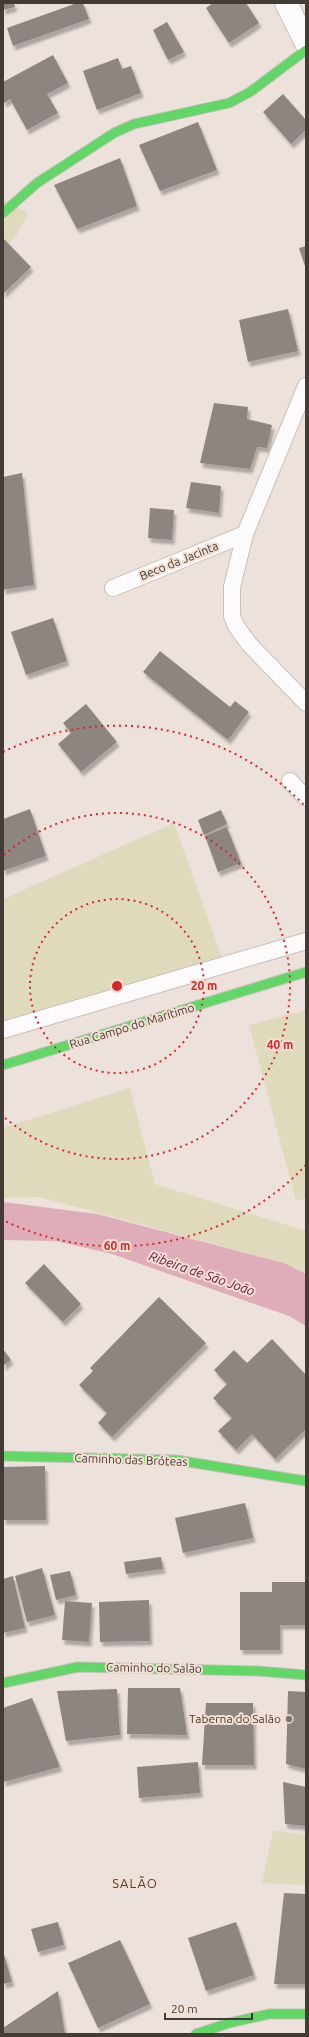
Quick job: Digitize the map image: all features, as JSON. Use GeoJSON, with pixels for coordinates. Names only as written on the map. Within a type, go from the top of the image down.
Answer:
{"type":"FeatureCollection","features":[{"type":"Feature","properties":{"kind":"street"},"geometry":{"type":"LineString","coordinates":[[286,3],[306,43]]}},
{"type":"Feature","properties":{"kind":"street"},"geometry":{"type":"LineString","coordinates":[[3,213],[37,183],[114,133],[134,124],[229,103],[250,92],[306,50]]}},
{"type":"Feature","properties":{"kind":"street","name":"Rua Campo do Marítimo"},"geometry":{"type":"LineString","coordinates":[[3,1065],[306,972]]}},
{"type":"Feature","properties":{"kind":"street","name":"Caminho das Bróteas"},"geometry":{"type":"LineString","coordinates":[[3,1456],[176,1460],[306,1481]]}},
{"type":"Feature","properties":{"kind":"street","name":"Caminho do Salão"},"geometry":{"type":"LineString","coordinates":[[3,1682],[78,1667],[258,1671],[306,1675]]}},
{"type":"Feature","properties":{"kind":"street"},"geometry":{"type":"LineString","coordinates":[[196,2034],[229,2023],[269,2014],[306,2014]]}},
{"type":"Feature","properties":{"kind":"lane"},"geometry":{"type":"LineString","coordinates":[[306,386],[245,534],[232,587],[232,616],[236,626],[250,644],[306,702]]}},
{"type":"Feature","properties":{"kind":"lane","name":"Beco da Jacinta"},"geometry":{"type":"LineString","coordinates":[[112,588],[245,534]]}},
{"type":"Feature","properties":{"kind":"lane"},"geometry":{"type":"LineString","coordinates":[[290,781],[306,798]]}},
{"type":"Feature","properties":{"kind":"lane"},"geometry":{"type":"LineString","coordinates":[[3,1030],[306,941]]}},
{"type":"Feature","properties":{"kind":"shaded area"},"geometry":{"type":"Polygon","coordinates":[[[3,199],[28,214],[16,236],[3,249],[3,199]]]}},
{"type":"Feature","properties":{"kind":"shaded area"},"geometry":{"type":"Polygon","coordinates":[[[174,823],[225,966],[3,1039],[3,899],[174,823]]]}},
{"type":"Feature","properties":{"kind":"shaded area"},"geometry":{"type":"Polygon","coordinates":[[[306,1010],[306,1198],[296,1201],[249,1025],[306,1010]]]}},
{"type":"Feature","properties":{"kind":"shaded area"},"geometry":{"type":"Polygon","coordinates":[[[130,1088],[155,1184],[306,1231],[306,1274],[284,1263],[39,1197],[3,1198],[3,1128],[130,1088]]]}},
{"type":"Feature","properties":{"kind":"shaded area"},"geometry":{"type":"Polygon","coordinates":[[[273,1830],[306,1835],[306,1885],[262,1883],[273,1830]]]}},
{"type":"Feature","properties":{"kind":"water","name":"Ribeira de São João"},"geometry":{"type":"Polygon","coordinates":[[[3,1202],[97,1214],[284,1263],[306,1274],[306,1326],[289,1316],[112,1254],[56,1241],[3,1240],[3,1202]]]}},
{"type":"Feature","properties":{"kind":"building"},"geometry":{"type":"Polygon","coordinates":[[[3,3],[14,3],[15,7],[3,10],[3,3]]]}},
{"type":"Feature","properties":{"kind":"building"},"geometry":{"type":"Polygon","coordinates":[[[77,3],[83,3],[89,19],[13,46],[7,28],[77,3]]]}},
{"type":"Feature","properties":{"kind":"building"},"geometry":{"type":"Polygon","coordinates":[[[213,3],[246,3],[259,23],[229,43],[206,8],[213,3]]]}},
{"type":"Feature","properties":{"kind":"building"},"geometry":{"type":"Polygon","coordinates":[[[167,22],[184,52],[168,60],[153,30],[167,22]]]}},
{"type":"Feature","properties":{"kind":"building"},"geometry":{"type":"Polygon","coordinates":[[[53,55],[68,83],[47,94],[58,113],[27,130],[10,99],[4,103],[3,101],[3,82],[53,55]]]}},
{"type":"Feature","properties":{"kind":"building"},"geometry":{"type":"Polygon","coordinates":[[[118,58],[122,69],[131,66],[141,93],[97,110],[83,71],[118,58]]]}},
{"type":"Feature","properties":{"kind":"building"},"geometry":{"type":"Polygon","coordinates":[[[283,94],[306,120],[306,130],[291,144],[263,112],[283,94]]]}},
{"type":"Feature","properties":{"kind":"building"},"geometry":{"type":"Polygon","coordinates":[[[198,122],[217,170],[160,191],[139,145],[198,122]]]}},
{"type":"Feature","properties":{"kind":"building"},"geometry":{"type":"Polygon","coordinates":[[[120,158],[137,206],[77,229],[54,185],[120,158]]]}},
{"type":"Feature","properties":{"kind":"building"},"geometry":{"type":"Polygon","coordinates":[[[3,238],[31,267],[3,294],[3,238]]]}},
{"type":"Feature","properties":{"kind":"building"},"geometry":{"type":"Polygon","coordinates":[[[306,246],[306,269],[299,248],[306,246]]]}},
{"type":"Feature","properties":{"kind":"building"},"geometry":{"type":"Polygon","coordinates":[[[288,309],[298,351],[248,362],[239,320],[288,309]]]}},
{"type":"Feature","properties":{"kind":"building"},"geometry":{"type":"Polygon","coordinates":[[[214,403],[248,407],[247,419],[272,425],[267,448],[257,447],[250,469],[200,463],[214,403]]]}},
{"type":"Feature","properties":{"kind":"building"},"geometry":{"type":"Polygon","coordinates":[[[22,473],[34,585],[3,590],[3,477],[22,473]]]}},
{"type":"Feature","properties":{"kind":"building"},"geometry":{"type":"Polygon","coordinates":[[[191,482],[221,486],[219,513],[186,508],[191,482]]]}},
{"type":"Feature","properties":{"kind":"building"},"geometry":{"type":"Polygon","coordinates":[[[150,508],[174,510],[172,540],[148,538],[150,508]]]}},
{"type":"Feature","properties":{"kind":"building"},"geometry":{"type":"Polygon","coordinates":[[[53,618],[67,661],[26,675],[11,632],[53,618]]]}},
{"type":"Feature","properties":{"kind":"building"},"geometry":{"type":"Polygon","coordinates":[[[160,651],[230,707],[235,701],[249,712],[228,740],[143,672],[160,651]]]}},
{"type":"Feature","properties":{"kind":"building"},"geometry":{"type":"Polygon","coordinates":[[[86,704],[117,742],[81,772],[58,744],[71,733],[63,723],[86,704]]]}},
{"type":"Feature","properties":{"kind":"building"},"geometry":{"type":"Polygon","coordinates":[[[30,809],[46,856],[3,871],[3,819],[30,809]]]}},
{"type":"Feature","properties":{"kind":"building"},"geometry":{"type":"Polygon","coordinates":[[[221,810],[227,824],[204,835],[198,820],[221,810]]]}},
{"type":"Feature","properties":{"kind":"building"},"geometry":{"type":"Polygon","coordinates":[[[227,827],[241,863],[218,872],[205,836],[227,827]]]}},
{"type":"Feature","properties":{"kind":"building"},"geometry":{"type":"Polygon","coordinates":[[[44,1264],[81,1304],[63,1322],[25,1283],[44,1264]]]}},
{"type":"Feature","properties":{"kind":"building"},"geometry":{"type":"Polygon","coordinates":[[[159,1297],[206,1343],[112,1437],[98,1423],[107,1413],[79,1385],[93,1371],[90,1368],[159,1297]]]}},
{"type":"Feature","properties":{"kind":"building"},"geometry":{"type":"Polygon","coordinates":[[[272,1339],[306,1375],[306,1429],[275,1459],[252,1434],[236,1450],[218,1431],[232,1418],[213,1398],[227,1384],[214,1370],[234,1350],[247,1363],[272,1339]]]}},
{"type":"Feature","properties":{"kind":"building"},"geometry":{"type":"Polygon","coordinates":[[[3,1349],[11,1360],[3,1366],[3,1349]]]}},
{"type":"Feature","properties":{"kind":"building"},"geometry":{"type":"Polygon","coordinates":[[[45,1466],[46,1520],[3,1520],[3,1467],[45,1466]]]}},
{"type":"Feature","properties":{"kind":"building"},"geometry":{"type":"Polygon","coordinates":[[[245,1503],[253,1538],[183,1553],[175,1518],[245,1503]]]}},
{"type":"Feature","properties":{"kind":"building"},"geometry":{"type":"Polygon","coordinates":[[[161,1557],[163,1569],[126,1574],[124,1562],[161,1557]]]}},
{"type":"Feature","properties":{"kind":"building"},"geometry":{"type":"Polygon","coordinates":[[[42,1568],[55,1615],[27,1622],[15,1576],[42,1568]]]}},
{"type":"Feature","properties":{"kind":"building"},"geometry":{"type":"Polygon","coordinates":[[[70,1571],[76,1595],[56,1600],[50,1575],[70,1571]]]}},
{"type":"Feature","properties":{"kind":"building"},"geometry":{"type":"Polygon","coordinates":[[[13,1576],[25,1628],[3,1633],[3,1579],[13,1576]]]}},
{"type":"Feature","properties":{"kind":"building"},"geometry":{"type":"Polygon","coordinates":[[[272,1582],[306,1582],[306,1625],[280,1625],[280,1650],[240,1650],[240,1592],[272,1592],[272,1582]]]}},
{"type":"Feature","properties":{"kind":"building"},"geometry":{"type":"Polygon","coordinates":[[[149,1600],[150,1641],[100,1642],[99,1602],[149,1600]]]}},
{"type":"Feature","properties":{"kind":"building"},"geometry":{"type":"Polygon","coordinates":[[[65,1601],[92,1603],[89,1642],[62,1640],[65,1601]]]}},
{"type":"Feature","properties":{"kind":"building"},"geometry":{"type":"Polygon","coordinates":[[[128,1688],[180,1688],[187,1735],[127,1734],[128,1688]]]}},
{"type":"Feature","properties":{"kind":"building"},"geometry":{"type":"Polygon","coordinates":[[[117,1689],[120,1735],[66,1741],[57,1691],[117,1689]]]}},
{"type":"Feature","properties":{"kind":"building"},"geometry":{"type":"Polygon","coordinates":[[[288,1691],[306,1692],[306,1769],[286,1764],[288,1691]]]}},
{"type":"Feature","properties":{"kind":"building"},"geometry":{"type":"Polygon","coordinates":[[[32,1698],[60,1767],[3,1782],[3,1708],[32,1698]]]}},
{"type":"Feature","properties":{"kind":"building"},"geometry":{"type":"Polygon","coordinates":[[[206,1703],[253,1703],[254,1765],[202,1765],[206,1703]]]}},
{"type":"Feature","properties":{"kind":"building"},"geometry":{"type":"Polygon","coordinates":[[[198,1762],[200,1793],[139,1798],[137,1767],[198,1762]]]}},
{"type":"Feature","properties":{"kind":"building"},"geometry":{"type":"Polygon","coordinates":[[[283,1782],[306,1787],[306,1826],[285,1824],[283,1782]]]}},
{"type":"Feature","properties":{"kind":"building"},"geometry":{"type":"Polygon","coordinates":[[[284,1893],[306,1894],[306,1984],[274,1984],[284,1893]]]}},
{"type":"Feature","properties":{"kind":"building"},"geometry":{"type":"Polygon","coordinates":[[[58,1922],[64,1945],[38,1952],[31,1929],[58,1922]]]}},
{"type":"Feature","properties":{"kind":"building"},"geometry":{"type":"Polygon","coordinates":[[[236,1922],[254,1975],[206,1991],[188,1938],[236,1922]]]}},
{"type":"Feature","properties":{"kind":"building"},"geometry":{"type":"Polygon","coordinates":[[[120,1940],[150,2004],[98,2028],[68,1963],[120,1940]]]}},
{"type":"Feature","properties":{"kind":"building"},"geometry":{"type":"Polygon","coordinates":[[[3,1951],[12,1982],[3,1984],[3,1951]]]}},
{"type":"Feature","properties":{"kind":"building"},"geometry":{"type":"Polygon","coordinates":[[[58,1991],[65,2034],[3,2034],[3,2028],[58,1991]]]}},
{"type":"Feature","properties":{"kind":"traffic: fast"},"geometry":{"type":"LineString","coordinates":[[3,213],[37,183],[114,133],[134,124],[229,103],[250,92],[306,50]]}},
{"type":"Feature","properties":{"kind":"traffic: fast"},"geometry":{"type":"LineString","coordinates":[[3,1065],[306,972]]}},
{"type":"Feature","properties":{"kind":"traffic: fast"},"geometry":{"type":"LineString","coordinates":[[3,1456],[176,1460],[306,1481]]}},
{"type":"Feature","properties":{"kind":"traffic: fast"},"geometry":{"type":"LineString","coordinates":[[3,1683],[78,1667],[258,1671],[306,1675]]}},
{"type":"Feature","properties":{"kind":"traffic: fast"},"geometry":{"type":"LineString","coordinates":[[196,2034],[229,2023],[269,2014],[306,2014]]}},
{"type":"Feature","properties":{"kind":"place","name":"Taberna do Salão"},"geometry":{"type":"Point","coordinates":[289,1719]}},
{"type":"Feature","properties":{"kind":"district","name":"SALÃO"},"geometry":{"type":"Point","coordinates":[135,1883]}}]}
